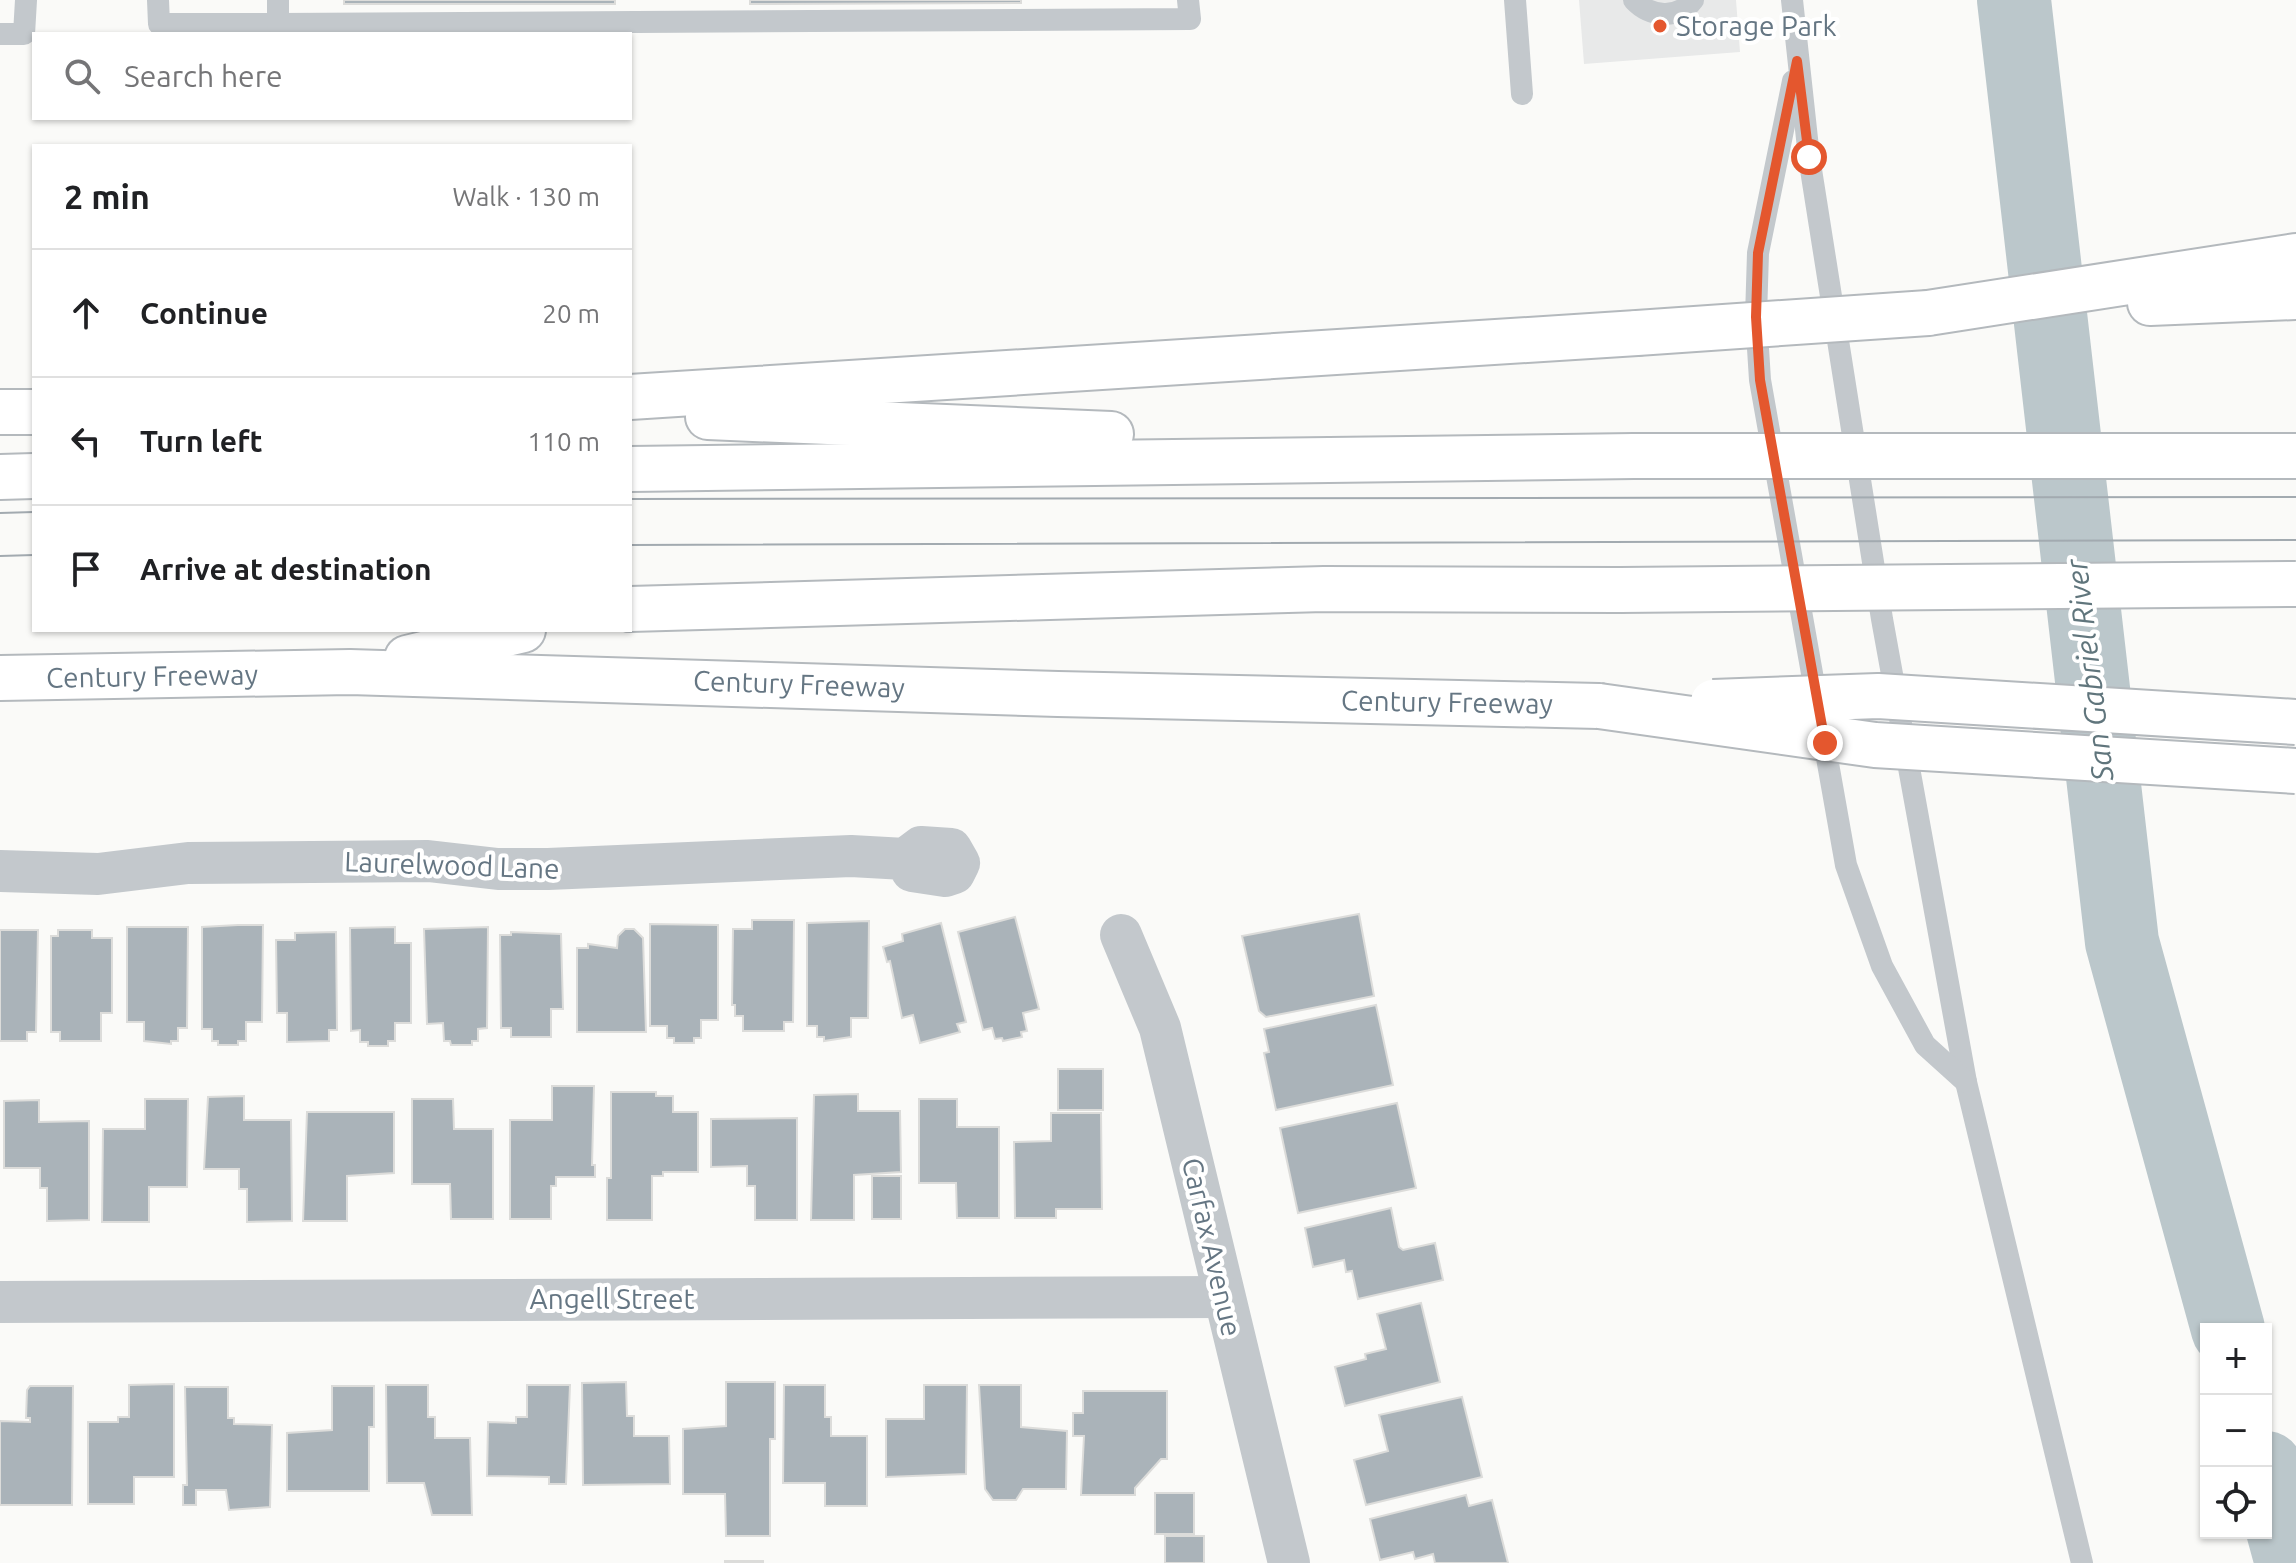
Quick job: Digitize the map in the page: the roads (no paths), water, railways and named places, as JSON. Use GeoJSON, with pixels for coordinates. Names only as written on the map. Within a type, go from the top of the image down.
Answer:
{"type":"FeatureCollection","features":[{"type":"Feature","properties":{"kind":"highway"},"geometry":{"type":"LineString","coordinates":[[1928,313],[2296,256]]}},
{"type":"Feature","properties":{"kind":"highway"},"geometry":{"type":"LineString","coordinates":[[632,397],[1928,313],[2296,297]]}},
{"type":"Feature","properties":{"kind":"highway"},"geometry":{"type":"LineString","coordinates":[[0,412],[32,412]]}},
{"type":"Feature","properties":{"kind":"highway"},"geometry":{"type":"LineString","coordinates":[[632,413],[1361,445],[1469,456]]}},
{"type":"Feature","properties":{"kind":"highway"},"geometry":{"type":"LineString","coordinates":[[632,469],[1469,456],[2296,456]]}},
{"type":"Feature","properties":{"kind":"highway"},"geometry":{"type":"LineString","coordinates":[[0,477],[32,476]]}},
{"type":"Feature","properties":{"kind":"highway"},"geometry":{"type":"LineString","coordinates":[[632,609],[1324,589],[1620,590],[2296,584]]}},
{"type":"Feature","properties":{"kind":"highway"},"geometry":{"type":"LineString","coordinates":[[350,672],[515,632]]}},
{"type":"Feature","properties":{"kind":"highway","name":"Century Freeway"},"geometry":{"type":"LineString","coordinates":[[0,678],[350,672],[1058,694],[1599,706]]}},
{"type":"Feature","properties":{"kind":"highway"},"geometry":{"type":"LineString","coordinates":[[1599,706],[1878,696],[2296,722]]}},
{"type":"Feature","properties":{"kind":"highway"},"geometry":{"type":"LineString","coordinates":[[1599,706],[1875,745],[2296,771]]}},
{"type":"Feature","properties":{"kind":"street","name":"Laurelwood Lane"},"geometry":{"type":"LineString","coordinates":[[0,871],[98,874],[188,863],[428,861],[498,869],[548,869],[851,856],[905,859]]}},
{"type":"Feature","properties":{"kind":"street","name":"Carfax Avenue"},"geometry":{"type":"LineString","coordinates":[[1121,935],[1160,1028],[1289,1563]]}},
{"type":"Feature","properties":{"kind":"street","name":"Angell Street"},"geometry":{"type":"LineString","coordinates":[[0,1302],[1223,1297]]}},
{"type":"Feature","properties":{"kind":"lane"},"geometry":{"type":"LineString","coordinates":[[0,34],[24,34],[26,0]]}},
{"type":"Feature","properties":{"kind":"lane"},"geometry":{"type":"LineString","coordinates":[[158,0],[159,24],[1190,19],[1188,0]]}},
{"type":"Feature","properties":{"kind":"lane"},"geometry":{"type":"LineString","coordinates":[[278,0],[278,24]]}},
{"type":"Feature","properties":{"kind":"lane"},"geometry":{"type":"LineString","coordinates":[[1515,0],[1522,94]]}},
{"type":"Feature","properties":{"kind":"lane"},"geometry":{"type":"LineString","coordinates":[[1634,0],[1644,11],[1663,14],[1684,11],[1693,0]]}},
{"type":"Feature","properties":{"kind":"lane"},"geometry":{"type":"LineString","coordinates":[[1792,0],[1809,157],[1882,619],[1966,1082],[2082,1563]]}},
{"type":"Feature","properties":{"kind":"lane"},"geometry":{"type":"LineString","coordinates":[[1797,61],[1758,253],[1756,317],[1760,380],[1846,865],[1882,966],[1925,1045],[1966,1082]]}},
{"type":"Feature","properties":{"kind":"waterway","name":"San Gabriel River"},"geometry":{"type":"LineString","coordinates":[[2014,0],[2122,942],[2226,1323]]}},
{"type":"Feature","properties":{"kind":"waterway","name":"San Gabriel River"},"geometry":{"type":"LineString","coordinates":[[2272,1490],[2292,1563]]}},
{"type":"Feature","properties":{"kind":"tram line"},"geometry":{"type":"LineString","coordinates":[[632,499],[2296,497]]}},
{"type":"Feature","properties":{"kind":"tram line"},"geometry":{"type":"LineString","coordinates":[[0,513],[32,512]]}},
{"type":"Feature","properties":{"kind":"tram line"},"geometry":{"type":"LineString","coordinates":[[632,545],[2296,540]]}},
{"type":"Feature","properties":{"kind":"tram line"},"geometry":{"type":"LineString","coordinates":[[0,556],[32,555]]}},
{"type":"Feature","properties":{"kind":"place","name":"Storage Park"},"geometry":{"type":"Point","coordinates":[1660,26]}}]}
